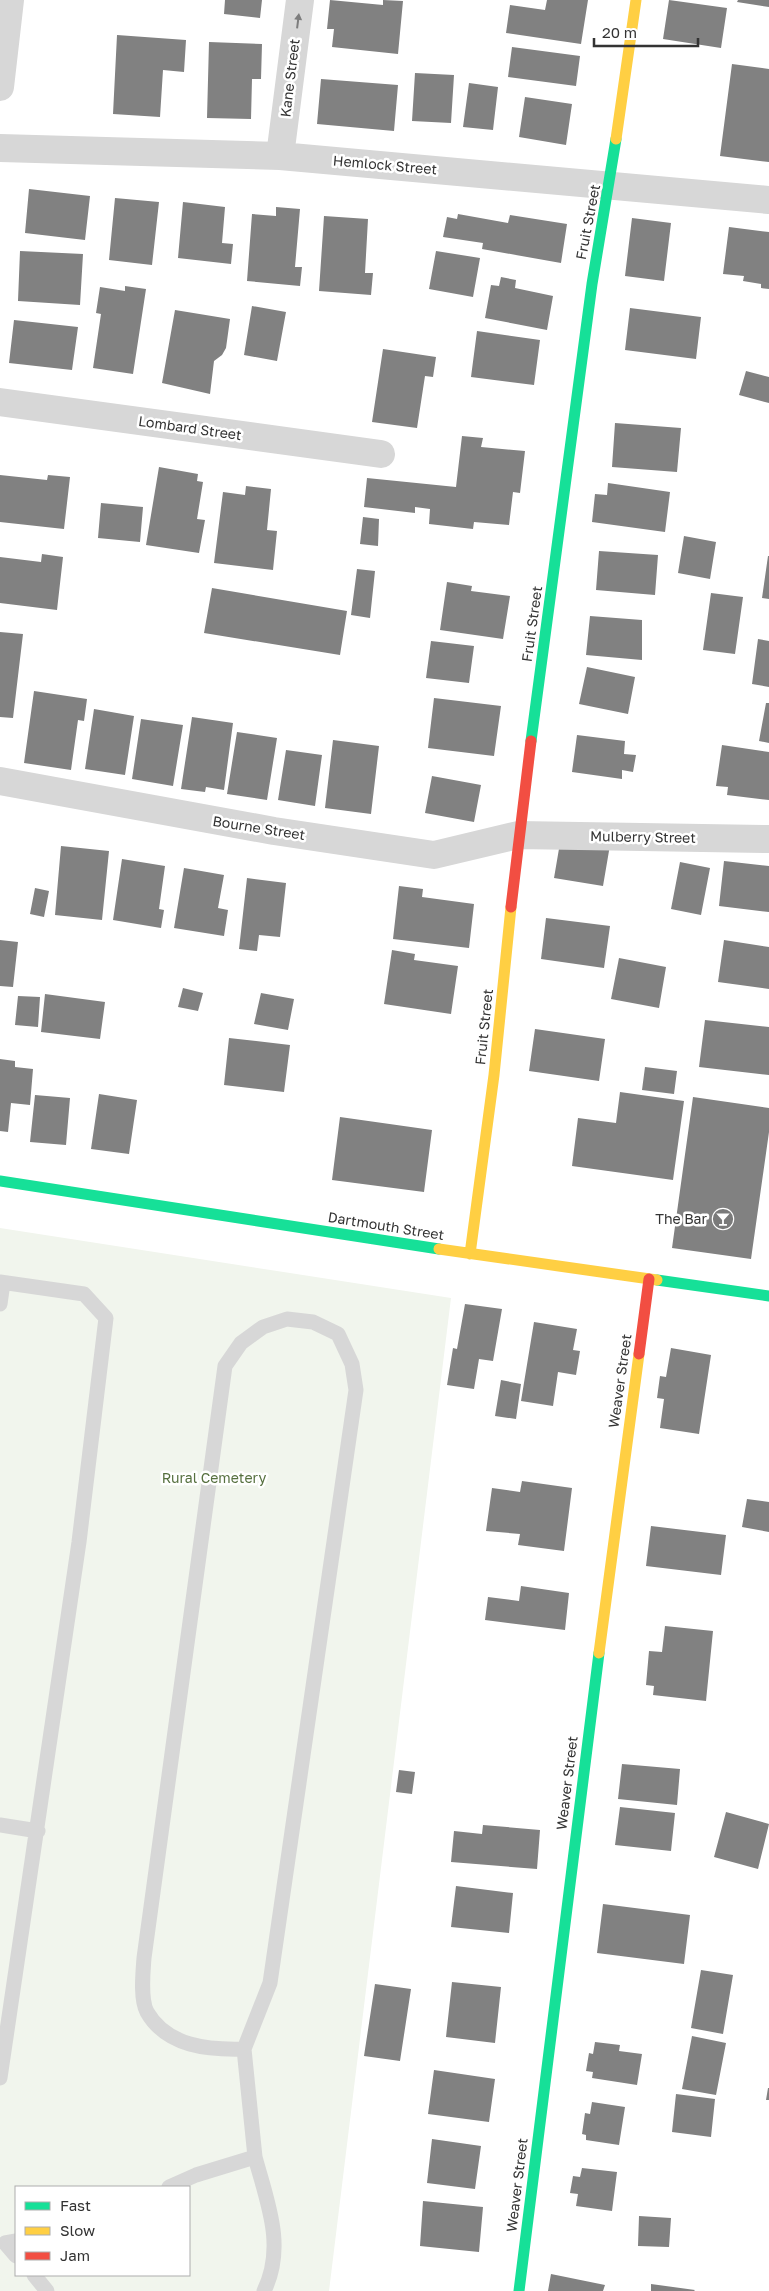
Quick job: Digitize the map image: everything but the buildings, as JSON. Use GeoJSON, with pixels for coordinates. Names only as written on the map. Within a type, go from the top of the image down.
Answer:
{"type":"FeatureCollection","features":[{"type":"Feature","properties":{"kind":"street"},"geometry":{"type":"LineString","coordinates":[[0,86],[10,0]]}},
{"type":"Feature","properties":{"kind":"street","name":"Kane Street"},"geometry":{"type":"LineString","coordinates":[[280,156],[300,0]]}},
{"type":"Feature","properties":{"kind":"street","name":"Fruit Street"},"geometry":{"type":"LineString","coordinates":[[470,1254],[494,1075],[518,835],[592,284],[610,185],[636,0]]}},
{"type":"Feature","properties":{"kind":"street","name":"Hemlock Street"},"geometry":{"type":"LineString","coordinates":[[0,148],[280,156],[769,200]]}},
{"type":"Feature","properties":{"kind":"street","name":"Lombard Street"},"geometry":{"type":"LineString","coordinates":[[0,402],[381,454]]}},
{"type":"Feature","properties":{"kind":"street","name":"Bourne Street"},"geometry":{"type":"LineString","coordinates":[[0,781],[264,830],[434,855],[518,835]]}},
{"type":"Feature","properties":{"kind":"street","name":"Mulberry Street"},"geometry":{"type":"LineString","coordinates":[[518,835],[769,839]]}},
{"type":"Feature","properties":{"kind":"street","name":"Dartmouth Street"},"geometry":{"type":"LineString","coordinates":[[0,1181],[470,1254],[769,1296]]}},
{"type":"Feature","properties":{"kind":"street","name":"Weaver Street"},"geometry":{"type":"LineString","coordinates":[[519,2291],[605,1600],[649,1279]]}},
{"type":"Feature","properties":{"kind":"lane"},"geometry":{"type":"LineString","coordinates":[[0,1304],[2,1283],[84,1294],[106,1318],[79,1542],[38,1831],[0,2078]]}},
{"type":"Feature","properties":{"kind":"lane"},"geometry":{"type":"LineString","coordinates":[[244,2048],[218,2050],[186,2044],[161,2028],[147,2011],[143,1985],[144,1958],[225,1366],[240,1343],[263,1327],[287,1319],[313,1322],[338,1334],[352,1364],[356,1390],[270,1983],[244,2048],[255,2157],[276,2244],[268,2282],[264,2291]]}},
{"type":"Feature","properties":{"kind":"lane"},"geometry":{"type":"LineString","coordinates":[[0,1825],[38,1831]]}},
{"type":"Feature","properties":{"kind":"lane"},"geometry":{"type":"LineString","coordinates":[[171,2186],[196,2175],[255,2157]]}},
{"type":"Feature","properties":{"kind":"lane"},"geometry":{"type":"LineString","coordinates":[[7,2241],[15,2254]]}},
{"type":"Feature","properties":{"kind":"lane"},"geometry":{"type":"LineString","coordinates":[[35,2276],[47,2291]]}},
{"type":"Feature","properties":{"kind":"green space","name":"Rural Cemetery"},"geometry":{"type":"Polygon","coordinates":[[[0,1228],[451,1298],[329,2291],[0,2291],[0,1228]]]}},
{"type":"Feature","properties":{"kind":"traffic: fast"},"geometry":{"type":"LineString","coordinates":[[531,741],[592,284],[616,139]]}},
{"type":"Feature","properties":{"kind":"traffic: fast"},"geometry":{"type":"LineString","coordinates":[[0,1181],[439,1249]]}},
{"type":"Feature","properties":{"kind":"traffic: fast"},"geometry":{"type":"LineString","coordinates":[[657,1280],[769,1296]]}},
{"type":"Feature","properties":{"kind":"traffic: fast"},"geometry":{"type":"LineString","coordinates":[[519,2291],[599,1653]]}},
{"type":"Feature","properties":{"kind":"traffic: slow"},"geometry":{"type":"LineString","coordinates":[[616,139],[636,0]]}},
{"type":"Feature","properties":{"kind":"traffic: slow"},"geometry":{"type":"LineString","coordinates":[[470,1254],[494,1075],[511,907]]}},
{"type":"Feature","properties":{"kind":"traffic: slow"},"geometry":{"type":"LineString","coordinates":[[439,1249],[657,1280]]}},
{"type":"Feature","properties":{"kind":"traffic: slow"},"geometry":{"type":"LineString","coordinates":[[599,1653],[639,1354]]}},
{"type":"Feature","properties":{"kind":"traffic: jam"},"geometry":{"type":"LineString","coordinates":[[511,907],[531,741]]}},
{"type":"Feature","properties":{"kind":"traffic: jam"},"geometry":{"type":"LineString","coordinates":[[639,1354],[649,1279]]}},
{"type":"Feature","properties":{"kind":"place","name":"The Bar"},"geometry":{"type":"Point","coordinates":[723,1219]}}]}
